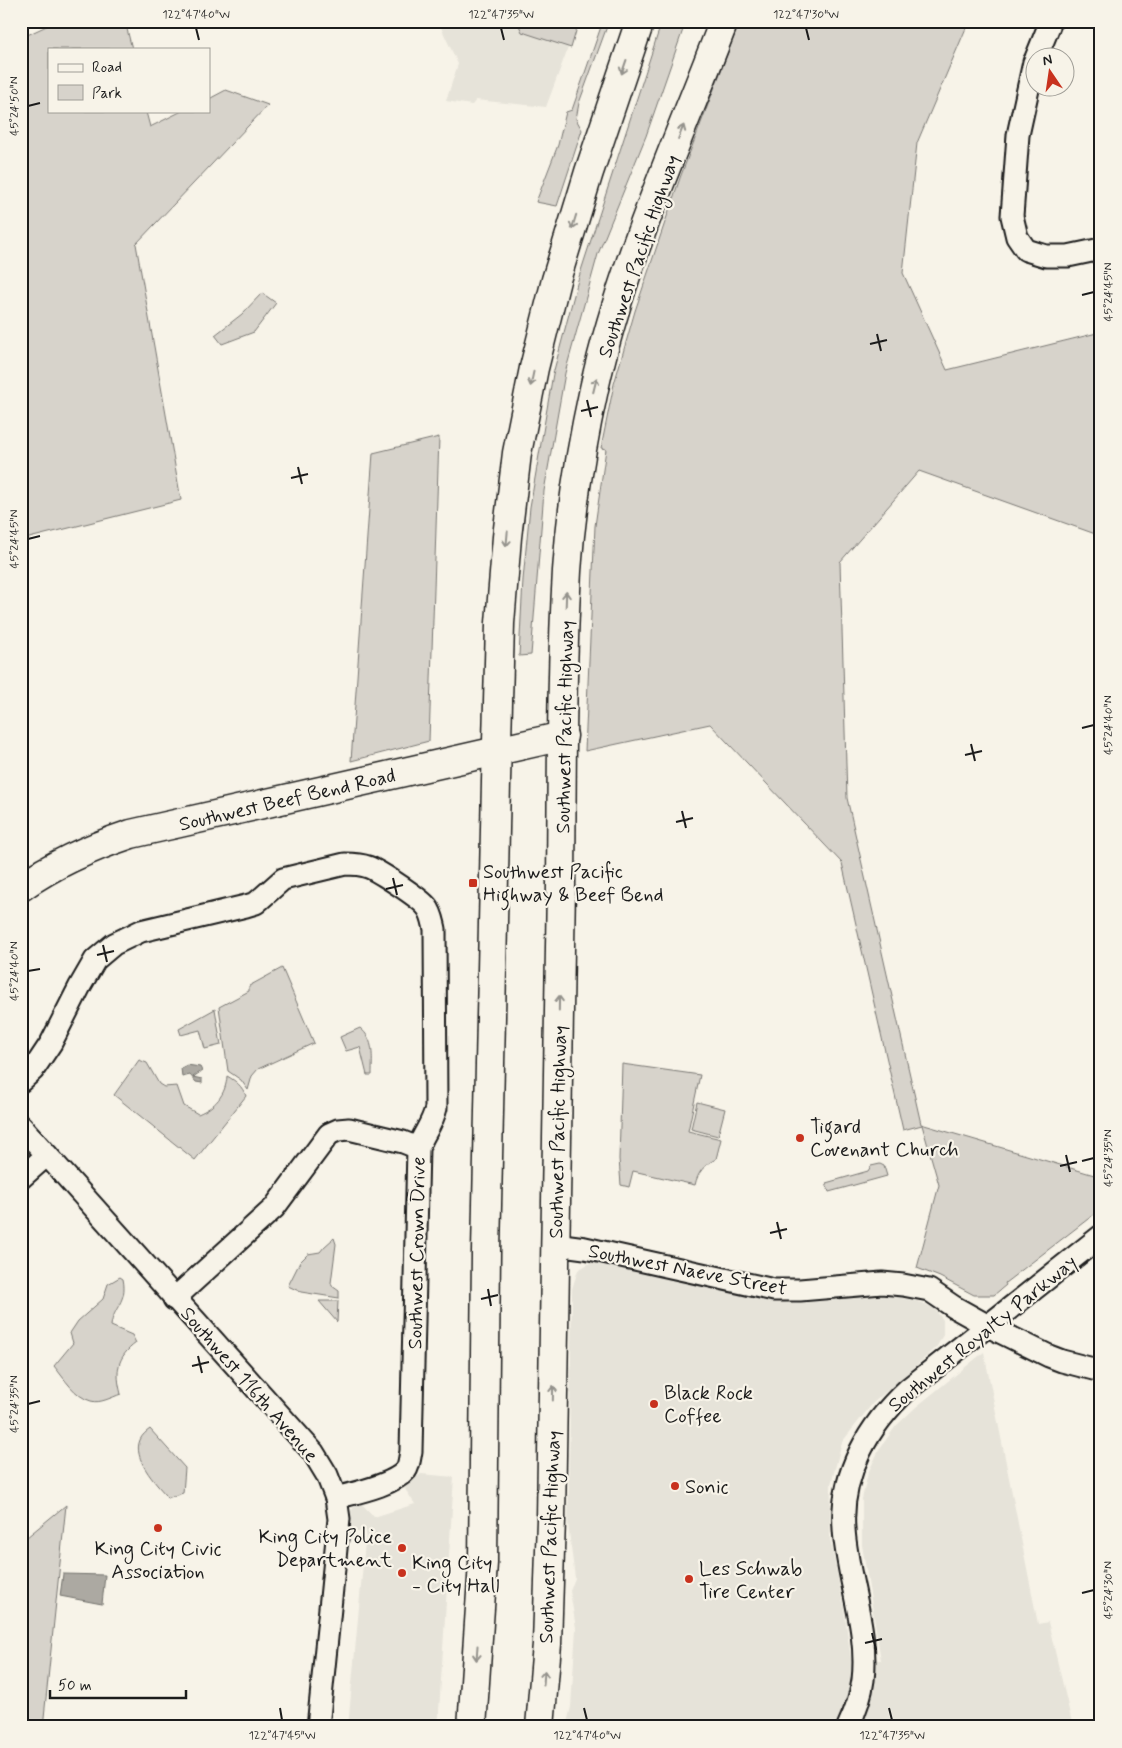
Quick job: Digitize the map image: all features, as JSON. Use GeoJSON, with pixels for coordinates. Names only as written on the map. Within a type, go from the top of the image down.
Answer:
{"type":"FeatureCollection","features":[{"type":"Feature","properties":{"kind":"main road"},"geometry":{"type":"LineString","coordinates":[[472,1727],[483,1563],[486,1242],[496,751],[500,623],[507,537],[517,453],[534,368],[556,280],[589,172],[640,21]]}},
{"type":"Feature","properties":{"kind":"main road","name":"Southwest Pacific Highway"},"geometry":{"type":"LineString","coordinates":[[540,1727],[547,1644],[551,1529],[563,736],[568,568],[581,460],[595,387],[617,304],[644,227],[724,21]]}},
{"type":"Feature","properties":{"kind":"main road","name":"Southwest Beef Bend Road"},"geometry":{"type":"LineString","coordinates":[[21,886],[70,858],[100,844],[131,834],[563,736]]}},
{"type":"Feature","properties":{"kind":"street"},"geometry":{"type":"LineString","coordinates":[[1040,48],[1051,21]]}},
{"type":"Feature","properties":{"kind":"street"},"geometry":{"type":"LineString","coordinates":[[1026,98],[1018,135],[1012,216],[1017,237],[1026,250],[1046,256],[1068,256],[1101,249]]}},
{"type":"Feature","properties":{"kind":"street","name":"Southwest Crown Drive"},"geometry":{"type":"LineString","coordinates":[[21,1081],[33,1070],[51,1044],[95,960],[114,944],[141,931],[256,903],[278,883],[291,876],[345,864],[371,868],[419,899],[428,908],[435,929],[436,1108],[432,1123],[424,1133],[418,1148],[411,1451],[406,1470],[392,1480],[377,1487],[336,1498]]}},
{"type":"Feature","properties":{"kind":"street","name":"Southwest 116th Avenue"},"geometry":{"type":"LineString","coordinates":[[21,1126],[313,1452],[327,1475],[336,1498],[338,1534],[318,1727]]}},
{"type":"Feature","properties":{"kind":"street"},"geometry":{"type":"LineString","coordinates":[[174,1299],[274,1208],[329,1134],[349,1128],[403,1142],[418,1148]]}},
{"type":"Feature","properties":{"kind":"street"},"geometry":{"type":"LineString","coordinates":[[21,1178],[46,1156]]}},
{"type":"Feature","properties":{"kind":"street","name":"Southwest Royalty Parkway"},"geometry":{"type":"LineString","coordinates":[[848,1727],[860,1695],[864,1668],[862,1636],[846,1546],[844,1507],[850,1476],[863,1444],[894,1402],[1101,1236]]}},
{"type":"Feature","properties":{"kind":"street","name":"Southwest Naeve Street"},"geometry":{"type":"LineString","coordinates":[[555,1244],[585,1248],[774,1290],[800,1290],[882,1283],[903,1284],[929,1290],[988,1326],[1049,1356],[1101,1371]]}},
{"type":"Feature","properties":{"kind":"shaded area"},"geometry":{"type":"Polygon","coordinates":[[[438,21],[578,21],[546,107],[476,100],[472,105],[446,101],[458,64],[438,21]]]}},
{"type":"Feature","properties":{"kind":"shaded area"},"geometry":{"type":"Polygon","coordinates":[[[187,1065],[200,1067],[202,1071],[193,1077],[202,1079],[202,1083],[196,1082],[190,1075],[182,1077],[181,1068],[187,1065]]]}},
{"type":"Feature","properties":{"kind":"shaded area"},"geometry":{"type":"Polygon","coordinates":[[[590,1263],[604,1263],[760,1300],[793,1303],[887,1296],[914,1300],[934,1308],[943,1320],[943,1335],[936,1348],[873,1403],[842,1442],[831,1484],[830,1538],[844,1608],[851,1659],[881,1660],[862,1545],[862,1499],[868,1473],[880,1448],[896,1426],[916,1407],[984,1352],[1038,1624],[1048,1622],[1073,1727],[566,1727],[571,1707],[576,1628],[570,1591],[575,1578],[568,1524],[572,1289],[578,1270],[590,1263]]]}},
{"type":"Feature","properties":{"kind":"shaded area"},"geometry":{"type":"Polygon","coordinates":[[[421,1474],[454,1477],[438,1727],[348,1727],[366,1531],[350,1533],[351,1511],[354,1507],[362,1504],[374,1517],[415,1504],[405,1489],[408,1483],[421,1474]]]}},
{"type":"Feature","properties":{"kind":"shaded area"},"geometry":{"type":"Polygon","coordinates":[[[63,1574],[105,1575],[102,1604],[60,1596],[63,1574]]]}},
{"type":"Feature","properties":{"kind":"green space"},"geometry":{"type":"Polygon","coordinates":[[[57,21],[125,21],[132,48],[48,48],[48,112],[146,112],[150,127],[180,112],[210,112],[210,98],[226,90],[268,105],[136,244],[181,500],[21,540],[21,38],[57,21]]]}},
{"type":"Feature","properties":{"kind":"green space"},"geometry":{"type":"Polygon","coordinates":[[[517,21],[579,21],[571,48],[522,32],[517,21]]]}},
{"type":"Feature","properties":{"kind":"green space"},"geometry":{"type":"Polygon","coordinates":[[[603,21],[609,21],[579,103],[576,119],[582,130],[557,206],[536,202],[558,145],[566,112],[572,110],[603,21]]]}},
{"type":"Feature","properties":{"kind":"green space"},"geometry":{"type":"Polygon","coordinates":[[[662,21],[686,21],[646,136],[598,254],[565,373],[544,491],[531,655],[519,656],[523,580],[530,507],[553,374],[578,280],[662,21]]]}},
{"type":"Feature","properties":{"kind":"green space"},"geometry":{"type":"Polygon","coordinates":[[[740,21],[969,21],[917,143],[903,273],[947,370],[1101,332],[1101,536],[919,471],[840,562],[847,798],[921,1124],[1101,1177],[1101,1209],[1005,1283],[1006,1285],[994,1295],[974,1295],[940,1277],[917,1268],[939,1185],[922,1125],[903,1130],[842,863],[710,724],[585,751],[595,526],[606,449],[601,448],[614,384],[635,311],[680,178],[740,21]]]}},
{"type":"Feature","properties":{"kind":"green space"},"geometry":{"type":"Polygon","coordinates":[[[262,293],[276,303],[254,332],[222,344],[215,335],[242,314],[262,293]]]}},
{"type":"Feature","properties":{"kind":"green space"},"geometry":{"type":"Polygon","coordinates":[[[439,437],[429,741],[351,761],[373,453],[439,437]]]}},
{"type":"Feature","properties":{"kind":"green space"},"geometry":{"type":"Polygon","coordinates":[[[282,968],[314,1043],[258,1069],[252,1076],[248,1090],[241,1080],[228,1071],[219,1007],[249,991],[249,986],[282,968]]]}},
{"type":"Feature","properties":{"kind":"green space"},"geometry":{"type":"Polygon","coordinates":[[[215,1009],[221,1045],[205,1049],[200,1030],[181,1035],[179,1029],[215,1009]]]}},
{"type":"Feature","properties":{"kind":"green space"},"geometry":{"type":"Polygon","coordinates":[[[360,1028],[370,1043],[372,1075],[367,1075],[360,1047],[346,1051],[340,1037],[360,1028]]]}},
{"type":"Feature","properties":{"kind":"green space"},"geometry":{"type":"Polygon","coordinates":[[[139,1060],[147,1063],[159,1084],[164,1087],[177,1086],[184,1106],[198,1114],[210,1108],[222,1095],[227,1076],[238,1084],[244,1092],[246,1096],[195,1160],[114,1095],[139,1060]]]}},
{"type":"Feature","properties":{"kind":"green space"},"geometry":{"type":"Polygon","coordinates":[[[622,1064],[700,1075],[688,1131],[721,1139],[716,1159],[702,1169],[695,1185],[633,1171],[629,1187],[621,1185],[619,1159],[622,1064]]]}},
{"type":"Feature","properties":{"kind":"green space"},"geometry":{"type":"Polygon","coordinates":[[[697,1102],[725,1109],[718,1136],[691,1129],[697,1102]]]}},
{"type":"Feature","properties":{"kind":"green space"},"geometry":{"type":"Polygon","coordinates":[[[880,1164],[884,1166],[887,1176],[829,1192],[826,1183],[868,1171],[871,1166],[880,1164]]]}},
{"type":"Feature","properties":{"kind":"green space"},"geometry":{"type":"Polygon","coordinates":[[[334,1238],[336,1244],[331,1283],[339,1291],[339,1298],[301,1292],[288,1286],[300,1262],[308,1254],[320,1252],[334,1238]]]}},
{"type":"Feature","properties":{"kind":"green space"},"geometry":{"type":"Polygon","coordinates":[[[120,1277],[123,1279],[124,1293],[112,1319],[111,1326],[132,1335],[136,1343],[121,1359],[119,1365],[118,1378],[121,1394],[95,1402],[80,1396],[54,1366],[73,1343],[70,1333],[78,1321],[103,1299],[108,1284],[120,1277]]]}},
{"type":"Feature","properties":{"kind":"green space"},"geometry":{"type":"Polygon","coordinates":[[[319,1301],[338,1301],[337,1322],[319,1301]]]}},
{"type":"Feature","properties":{"kind":"green space"},"geometry":{"type":"Polygon","coordinates":[[[150,1429],[185,1468],[183,1493],[167,1498],[146,1470],[138,1447],[143,1435],[150,1429]]]}},
{"type":"Feature","properties":{"kind":"green space"},"geometry":{"type":"Polygon","coordinates":[[[66,1505],[43,1727],[21,1727],[21,1542],[66,1505]]]}},
{"type":"Feature","properties":{"kind":"place","name":"Southwest Pacific Highway & Beef Bend"},"geometry":{"type":"Point","coordinates":[473,883]}},
{"type":"Feature","properties":{"kind":"place","name":"Tigard Covenant Church"},"geometry":{"type":"Point","coordinates":[800,1138]}},
{"type":"Feature","properties":{"kind":"place","name":"Black Rock Coffee"},"geometry":{"type":"Point","coordinates":[654,1404]}},
{"type":"Feature","properties":{"kind":"place","name":"Sonic"},"geometry":{"type":"Point","coordinates":[675,1486]}},
{"type":"Feature","properties":{"kind":"place","name":"King City Civic Association"},"geometry":{"type":"Point","coordinates":[158,1528]}},
{"type":"Feature","properties":{"kind":"place","name":"King City Police Department"},"geometry":{"type":"Point","coordinates":[402,1548]}},
{"type":"Feature","properties":{"kind":"place","name":"King City - City Hall"},"geometry":{"type":"Point","coordinates":[402,1573]}},
{"type":"Feature","properties":{"kind":"place","name":"Les Schwab Tire Center"},"geometry":{"type":"Point","coordinates":[689,1579]}}]}
